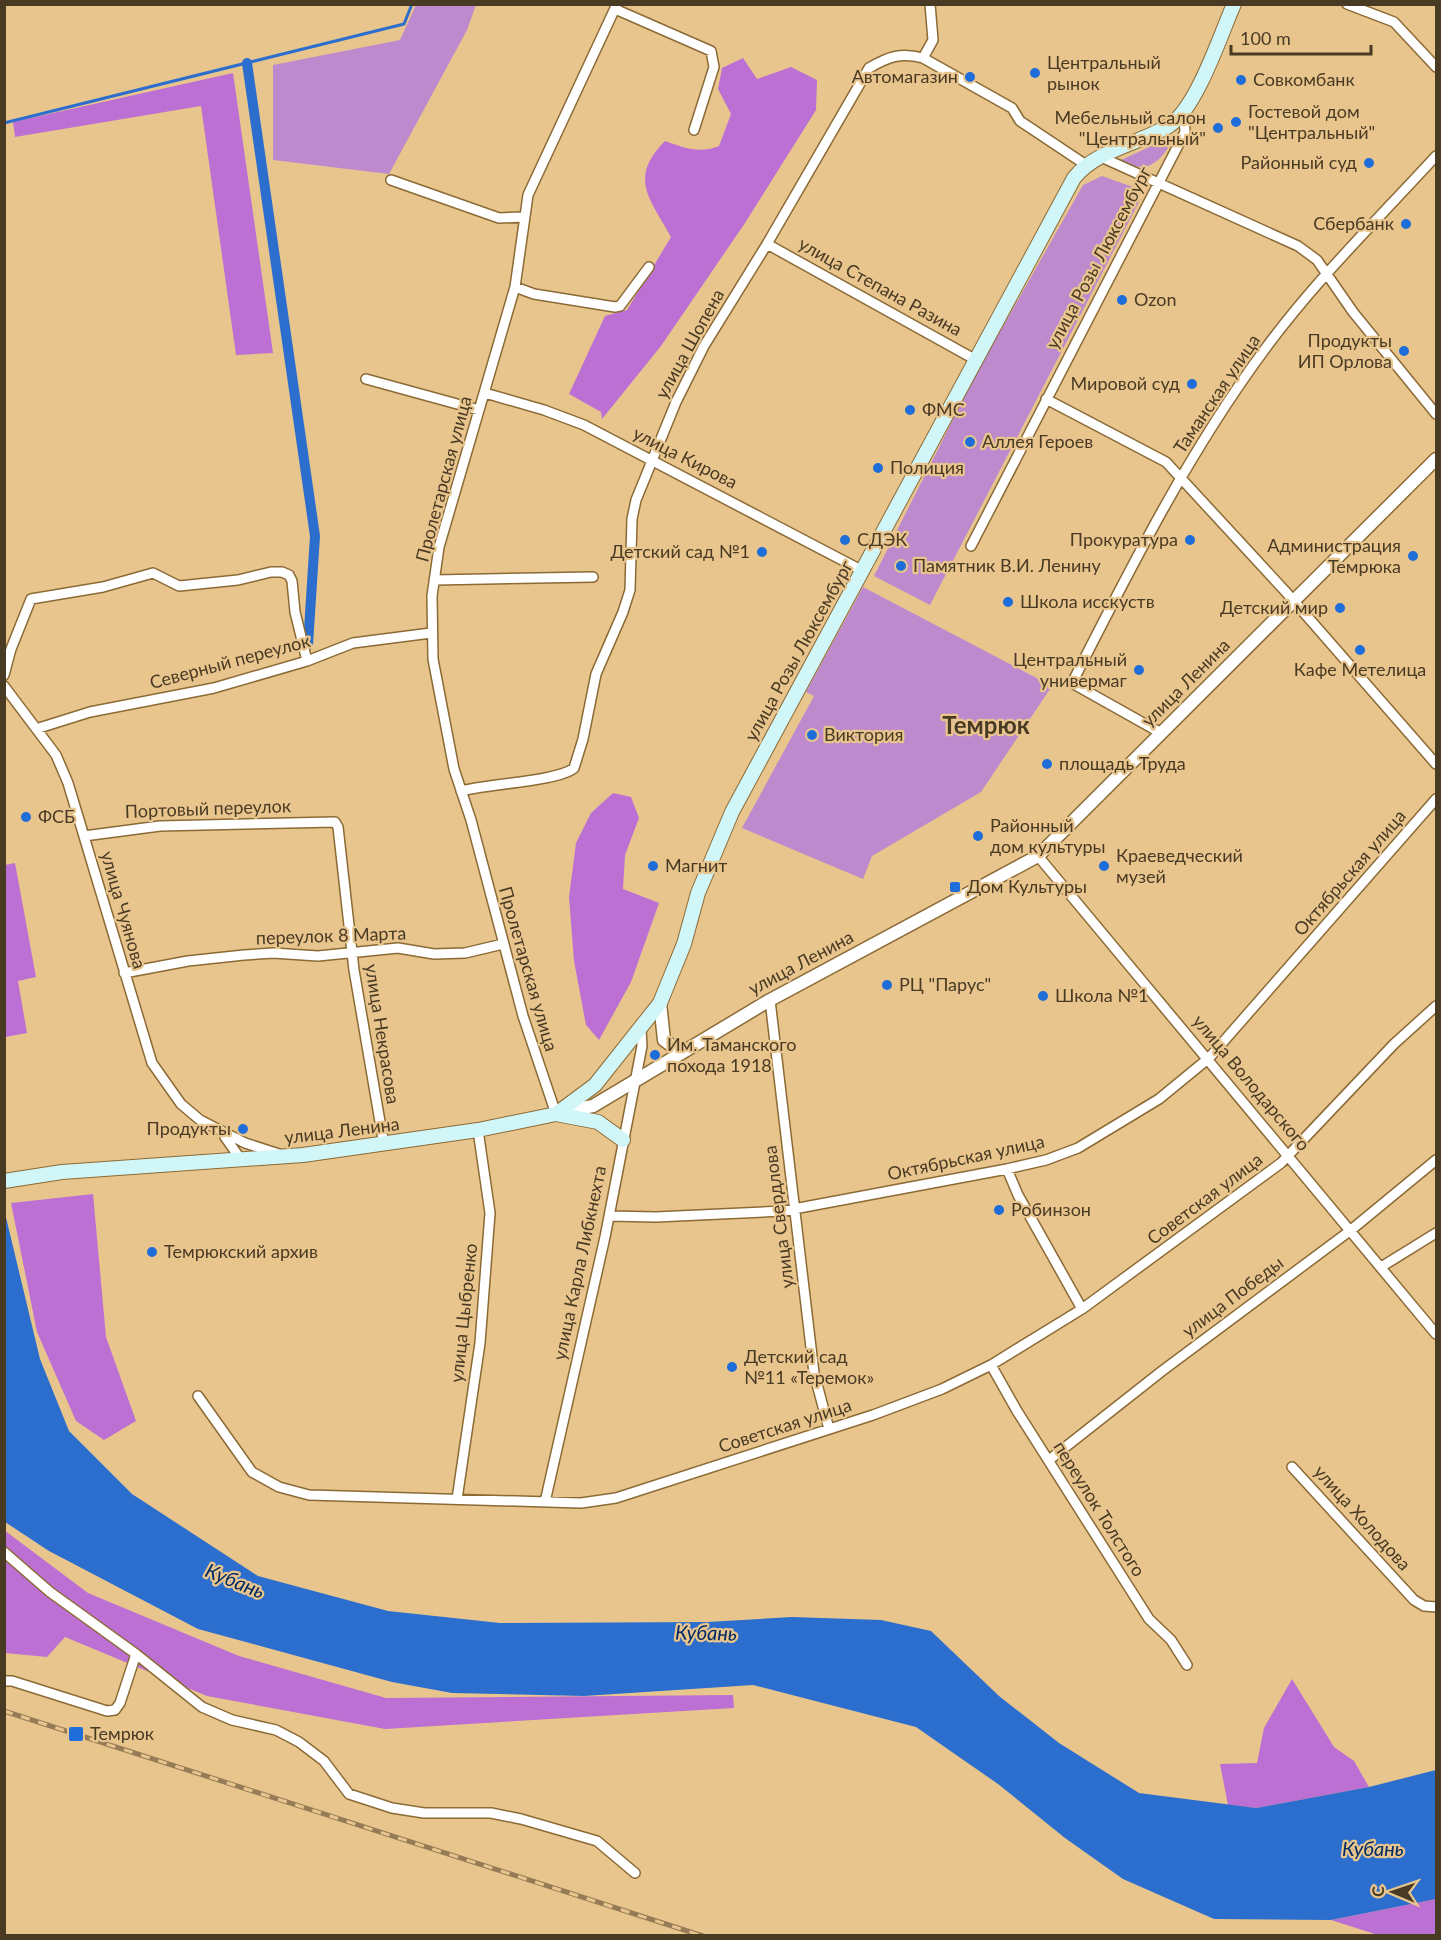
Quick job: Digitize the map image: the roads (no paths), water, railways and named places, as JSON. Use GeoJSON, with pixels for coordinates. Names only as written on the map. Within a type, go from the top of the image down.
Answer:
{"type":"FeatureCollection","features":[{"type":"Feature","properties":{"kind":"main road","name":"улица Розы Люксембург"},"geometry":{"type":"LineString","coordinates":[[556,1114],[595,1085],[641,1030],[660,1003],[684,944],[709,865],[732,812],[1074,178],[1086,165],[1155,132],[1184,114],[1234,4]]}},
{"type":"Feature","properties":{"kind":"main road","name":"улица Ленина"},"geometry":{"type":"LineString","coordinates":[[4,1181],[160,1164],[286,1157],[384,1145],[478,1130],[556,1114]]}},
{"type":"Feature","properties":{"kind":"main road"},"geometry":{"type":"LineString","coordinates":[[556,1114],[598,1122],[623,1140]]}},
{"type":"Feature","properties":{"kind":"street"},"geometry":{"type":"LineString","coordinates":[[930,4],[933,40],[923,58],[1012,108],[1020,121],[1086,165]]}},
{"type":"Feature","properties":{"kind":"street"},"geometry":{"type":"LineString","coordinates":[[1347,4],[1394,22],[1437,67]]}},
{"type":"Feature","properties":{"kind":"street"},"geometry":{"type":"LineString","coordinates":[[616,7],[711,51],[714,67],[694,130]]}},
{"type":"Feature","properties":{"kind":"street","name":"Пролетарская улица"},"geometry":{"type":"LineString","coordinates":[[556,1114],[523,1016],[461,791],[438,691],[431,633],[434,580],[442,536],[515,287],[523,218],[537,174],[616,7]]}},
{"type":"Feature","properties":{"kind":"street","name":"улица Шопена"},"geometry":{"type":"LineString","coordinates":[[461,791],[483,785],[561,776],[574,768],[584,739],[596,674],[630,590],[632,519],[636,500],[676,402],[704,346],[767,244],[869,68],[889,56],[906,53],[923,58]]}},
{"type":"Feature","properties":{"kind":"street","name":"улица Розы Люксембург"},"geometry":{"type":"LineString","coordinates":[[971,546],[1185,132],[1184,114]]}},
{"type":"Feature","properties":{"kind":"street","name":"Таманская улица"},"geometry":{"type":"LineString","coordinates":[[1161,733],[1072,683],[1181,477],[1266,347],[1327,275],[1437,156]]}},
{"type":"Feature","properties":{"kind":"street"},"geometry":{"type":"LineString","coordinates":[[1101,157],[1298,246],[1317,260],[1353,312],[1437,414]]}},
{"type":"Feature","properties":{"kind":"street"},"geometry":{"type":"LineString","coordinates":[[391,180],[499,218],[523,218]]}},
{"type":"Feature","properties":{"kind":"street","name":"улица Степана Разина"},"geometry":{"type":"LineString","coordinates":[[767,244],[975,360]]}},
{"type":"Feature","properties":{"kind":"street"},"geometry":{"type":"LineString","coordinates":[[515,287],[609,307],[620,306],[649,267]]}},
{"type":"Feature","properties":{"kind":"street"},"geometry":{"type":"LineString","coordinates":[[366,379],[479,410]]}},
{"type":"Feature","properties":{"kind":"street","name":"улица Кирова"},"geometry":{"type":"LineString","coordinates":[[484,393],[544,410],[652,459],[863,571]]}},
{"type":"Feature","properties":{"kind":"street"},"geometry":{"type":"LineString","coordinates":[[1046,399],[1166,462],[1437,764]]}},
{"type":"Feature","properties":{"kind":"street","name":"улица Ленина"},"geometry":{"type":"LineString","coordinates":[[556,1114],[593,1106],[770,999],[1038,856],[1437,459]]}},
{"type":"Feature","properties":{"kind":"street"},"geometry":{"type":"LineString","coordinates":[[4,675],[11,649],[31,599],[103,587],[146,574],[160,575],[179,586],[282,572],[292,580],[295,612],[307,661]]}},
{"type":"Feature","properties":{"kind":"street"},"geometry":{"type":"LineString","coordinates":[[434,580],[593,577]]}},
{"type":"Feature","properties":{"kind":"street","name":"Северный переулок"},"geometry":{"type":"LineString","coordinates":[[39,728],[90,712],[214,688],[307,661],[353,643],[431,633]]}},
{"type":"Feature","properties":{"kind":"street","name":"улица Чуянова"},"geometry":{"type":"LineString","coordinates":[[4,686],[39,728],[56,755],[84,836],[152,1063],[181,1104],[222,1133],[286,1157]]}},
{"type":"Feature","properties":{"kind":"street","name":"Октябрьская улица"},"geometry":{"type":"LineString","coordinates":[[609,1216],[656,1217],[794,1209],[1007,1169],[1046,1160],[1078,1148],[1159,1099],[1209,1058],[1437,799]]}},
{"type":"Feature","properties":{"kind":"street","name":"Портовый переулок"},"geometry":{"type":"LineString","coordinates":[[84,836],[160,826],[335,822]]}},
{"type":"Feature","properties":{"kind":"street","name":"улица Некрасова"},"geometry":{"type":"LineString","coordinates":[[335,822],[338,826],[354,970],[384,1145]]}},
{"type":"Feature","properties":{"kind":"street","name":"улица Володарского"},"geometry":{"type":"LineString","coordinates":[[1038,856],[1209,1058],[1437,1334]]}},
{"type":"Feature","properties":{"kind":"street","name":"переулок 8 Марта"},"geometry":{"type":"LineString","coordinates":[[124,973],[226,956],[273,953],[318,956],[398,948],[434,954],[465,953],[503,944]]}},
{"type":"Feature","properties":{"kind":"street","name":"улица Свердлова"},"geometry":{"type":"LineString","coordinates":[[770,999],[814,1373],[829,1429]]}},
{"type":"Feature","properties":{"kind":"street"},"geometry":{"type":"LineString","coordinates":[[660,1003],[664,1040],[680,1052]]}},
{"type":"Feature","properties":{"kind":"street","name":"Советская улица"},"geometry":{"type":"LineString","coordinates":[[198,1396],[252,1472],[279,1487],[309,1495],[581,1503],[616,1498],[829,1429],[942,1389],[991,1365],[1082,1309],[1239,1195],[1289,1155],[1394,1044],[1437,1006]]}},
{"type":"Feature","properties":{"kind":"street","name":"улица Карла Либкнехта"},"geometry":{"type":"LineString","coordinates":[[544,1502],[609,1216],[642,1046],[641,1030]]}},
{"type":"Feature","properties":{"kind":"street","name":"улица Цыбренко"},"geometry":{"type":"LineString","coordinates":[[457,1500],[480,1343],[489,1224],[488,1190],[478,1130]]}},
{"type":"Feature","properties":{"kind":"street","name":"улица Чуянова"},"geometry":{"type":"LineString","coordinates":[[222,1133],[242,1161]]}},
{"type":"Feature","properties":{"kind":"street","name":"улица Победы"},"geometry":{"type":"LineString","coordinates":[[1049,1460],[1162,1371],[1351,1230],[1437,1160]]}},
{"type":"Feature","properties":{"kind":"street"},"geometry":{"type":"LineString","coordinates":[[1007,1169],[1018,1195],[1082,1309]]}},
{"type":"Feature","properties":{"kind":"street"},"geometry":{"type":"LineString","coordinates":[[1381,1267],[1437,1233]]}},
{"type":"Feature","properties":{"kind":"street","name":"переулок Толстого"},"geometry":{"type":"LineString","coordinates":[[991,1365],[1149,1619],[1171,1640],[1187,1665]]}},
{"type":"Feature","properties":{"kind":"street","name":"улица Холодова"},"geometry":{"type":"LineString","coordinates":[[1292,1467],[1414,1600],[1424,1606],[1437,1607]]}},
{"type":"Feature","properties":{"kind":"street"},"geometry":{"type":"LineString","coordinates":[[4,1552],[59,1600],[136,1654],[202,1707],[232,1720],[276,1730],[299,1742],[324,1761],[349,1794],[392,1809],[424,1813],[491,1813],[521,1819],[597,1841],[635,1873]]}},
{"type":"Feature","properties":{"kind":"street"},"geometry":{"type":"LineString","coordinates":[[4,1681],[12,1681],[107,1711],[115,1710],[120,1703],[136,1654]]}},
{"type":"Feature","properties":{"kind":"water","name":"Кубань"},"geometry":{"type":"Polygon","coordinates":[[[4,1209],[40,1359],[69,1431],[132,1494],[258,1576],[388,1611],[500,1623],[708,1622],[792,1617],[881,1620],[931,1631],[999,1696],[1059,1743],[1139,1793],[1256,1808],[1369,1787],[1436,1770],[1436,1899],[1331,1920],[1214,1919],[1123,1879],[1065,1838],[998,1784],[916,1727],[753,1685],[584,1696],[452,1693],[392,1682],[198,1629],[49,1551],[5,1522],[4,1209]]]}},
{"type":"Feature","properties":{"kind":"waterway"},"geometry":{"type":"LineString","coordinates":[[4,123],[404,24],[412,4]]}},
{"type":"Feature","properties":{"kind":"waterway"},"geometry":{"type":"LineString","coordinates":[[247,63],[315,536],[308,645]]}},
{"type":"Feature","properties":{"kind":"railway"},"geometry":{"type":"LineString","coordinates":[[4,1711],[703,1936]]}},
{"type":"Feature","properties":{"kind":"place","name":"Центральный рынок"},"geometry":{"type":"Point","coordinates":[1035,73]}},
{"type":"Feature","properties":{"kind":"place","name":"Автомагазин"},"geometry":{"type":"Point","coordinates":[970,77]}},
{"type":"Feature","properties":{"kind":"place","name":"Совкомбанк"},"geometry":{"type":"Point","coordinates":[1241,80]}},
{"type":"Feature","properties":{"kind":"place","name":"Гостевой дом \"Центральный\""},"geometry":{"type":"Point","coordinates":[1236,122]}},
{"type":"Feature","properties":{"kind":"place","name":"Мебельный салон \"Центральный\""},"geometry":{"type":"Point","coordinates":[1218,128]}},
{"type":"Feature","properties":{"kind":"place","name":"Районный суд"},"geometry":{"type":"Point","coordinates":[1369,163]}},
{"type":"Feature","properties":{"kind":"place","name":"Сбербанк"},"geometry":{"type":"Point","coordinates":[1406,224]}},
{"type":"Feature","properties":{"kind":"place","name":"Ozon"},"geometry":{"type":"Point","coordinates":[1122,300]}},
{"type":"Feature","properties":{"kind":"place","name":"Продукты ИП Орлова"},"geometry":{"type":"Point","coordinates":[1404,351]}},
{"type":"Feature","properties":{"kind":"place","name":"Мировой суд"},"geometry":{"type":"Point","coordinates":[1192,384]}},
{"type":"Feature","properties":{"kind":"place","name":"ФМС"},"geometry":{"type":"Point","coordinates":[910,410]}},
{"type":"Feature","properties":{"kind":"place","name":"Аллея Героев"},"geometry":{"type":"Point","coordinates":[970,442]}},
{"type":"Feature","properties":{"kind":"place","name":"Полиция"},"geometry":{"type":"Point","coordinates":[878,468]}},
{"type":"Feature","properties":{"kind":"place","name":"СДЭК"},"geometry":{"type":"Point","coordinates":[845,540]}},
{"type":"Feature","properties":{"kind":"place","name":"Прокуратура"},"geometry":{"type":"Point","coordinates":[1190,540]}},
{"type":"Feature","properties":{"kind":"place","name":"Детский сад №1"},"geometry":{"type":"Point","coordinates":[762,552]}},
{"type":"Feature","properties":{"kind":"place","name":"Администрация Темрюка"},"geometry":{"type":"Point","coordinates":[1413,556]}},
{"type":"Feature","properties":{"kind":"place","name":"Памятник В.И. Ленину"},"geometry":{"type":"Point","coordinates":[901,566]}},
{"type":"Feature","properties":{"kind":"place","name":"Школа исскуств"},"geometry":{"type":"Point","coordinates":[1008,602]}},
{"type":"Feature","properties":{"kind":"place","name":"Детский мир"},"geometry":{"type":"Point","coordinates":[1340,608]}},
{"type":"Feature","properties":{"kind":"place","name":"Кафе Метелица"},"geometry":{"type":"Point","coordinates":[1360,650]}},
{"type":"Feature","properties":{"kind":"place","name":"Центральный универмаг"},"geometry":{"type":"Point","coordinates":[1139,670]}},
{"type":"Feature","properties":{"kind":"place","name":"Виктория"},"geometry":{"type":"Point","coordinates":[812,735]}},
{"type":"Feature","properties":{"kind":"place","name":"площадь Труда"},"geometry":{"type":"Point","coordinates":[1047,764]}},
{"type":"Feature","properties":{"kind":"place","name":"ФСБ"},"geometry":{"type":"Point","coordinates":[26,817]}},
{"type":"Feature","properties":{"kind":"place","name":"Районный дом культуры"},"geometry":{"type":"Point","coordinates":[978,836]}},
{"type":"Feature","properties":{"kind":"place","name":"Магнит"},"geometry":{"type":"Point","coordinates":[653,866]}},
{"type":"Feature","properties":{"kind":"place","name":"Краеведческий музей"},"geometry":{"type":"Point","coordinates":[1104,866]}},
{"type":"Feature","properties":{"kind":"place","name":"Дом Культуры"},"geometry":{"type":"Point","coordinates":[955,887]}},
{"type":"Feature","properties":{"kind":"place","name":"РЦ \"Парус\""},"geometry":{"type":"Point","coordinates":[887,985]}},
{"type":"Feature","properties":{"kind":"place","name":"Школа №1"},"geometry":{"type":"Point","coordinates":[1043,996]}},
{"type":"Feature","properties":{"kind":"place","name":"Им. Таманского похода 1918"},"geometry":{"type":"Point","coordinates":[655,1055]}},
{"type":"Feature","properties":{"kind":"place","name":"Продукты"},"geometry":{"type":"Point","coordinates":[243,1129]}},
{"type":"Feature","properties":{"kind":"place","name":"Робинзон"},"geometry":{"type":"Point","coordinates":[999,1210]}},
{"type":"Feature","properties":{"kind":"place","name":"Темрюкский архив"},"geometry":{"type":"Point","coordinates":[152,1252]}},
{"type":"Feature","properties":{"kind":"place","name":"Детский сад №11 «Теремок»"},"geometry":{"type":"Point","coordinates":[732,1367]}},
{"type":"Feature","properties":{"kind":"place","name":"Темрюк"},"geometry":{"type":"Point","coordinates":[76,1734]}},
{"type":"Feature","properties":{"kind":"district","name":"Темрюк"},"geometry":{"type":"Point","coordinates":[986,726]}}]}
